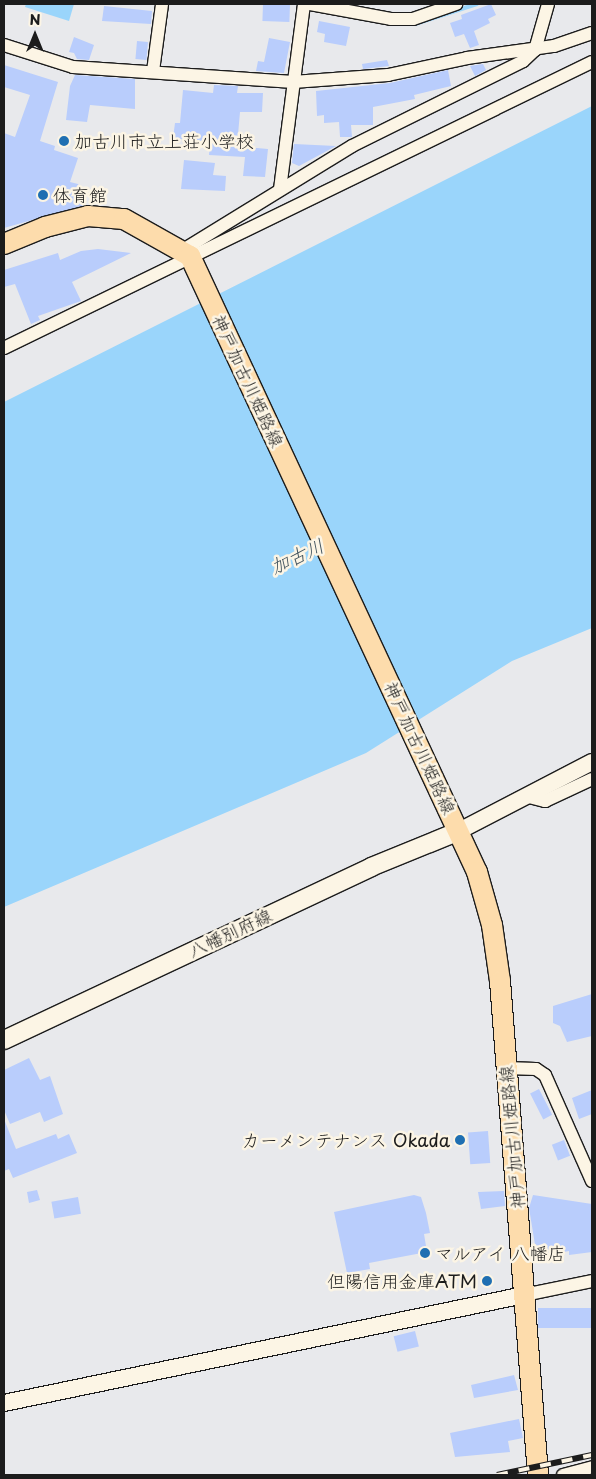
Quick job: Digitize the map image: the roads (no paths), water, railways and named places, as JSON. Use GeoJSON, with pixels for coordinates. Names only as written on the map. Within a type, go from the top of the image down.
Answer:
{"type":"FeatureCollection","features":[{"type":"Feature","properties":{"kind":"main road"},"geometry":{"type":"LineString","coordinates":[[4,244],[45,227],[88,216],[124,219],[190,259]]}},
{"type":"Feature","properties":{"kind":"main road","name":"神戸加古川姫路線"},"geometry":{"type":"LineString","coordinates":[[190,259],[450,810],[477,872],[492,925],[506,1068],[538,1475]]}},
{"type":"Feature","properties":{"kind":"main road","name":"八幡別府線"},"geometry":{"type":"LineString","coordinates":[[4,1040],[371,867],[459,831]]}},
{"type":"Feature","properties":{"kind":"street"},"geometry":{"type":"LineString","coordinates":[[153,71],[162,4]]}},
{"type":"Feature","properties":{"kind":"street"},"geometry":{"type":"LineString","coordinates":[[280,188],[304,4]]}},
{"type":"Feature","properties":{"kind":"street"},"geometry":{"type":"LineString","coordinates":[[310,4],[391,18],[413,18],[456,4]]}},
{"type":"Feature","properties":{"kind":"street"},"geometry":{"type":"LineString","coordinates":[[190,259],[280,188],[352,146],[523,61],[535,50],[548,4]]}},
{"type":"Feature","properties":{"kind":"street"},"geometry":{"type":"LineString","coordinates":[[4,45],[74,67],[293,82],[388,75],[467,58],[535,50],[592,33]]}},
{"type":"Feature","properties":{"kind":"street"},"geometry":{"type":"LineString","coordinates":[[4,348],[592,62]]}},
{"type":"Feature","properties":{"kind":"street"},"geometry":{"type":"LineString","coordinates":[[459,831],[592,762]]}},
{"type":"Feature","properties":{"kind":"street"},"geometry":{"type":"LineString","coordinates":[[525,796],[545,801],[592,779]]}},
{"type":"Feature","properties":{"kind":"street"},"geometry":{"type":"LineString","coordinates":[[506,1068],[536,1069],[545,1075],[592,1181]]}},
{"type":"Feature","properties":{"kind":"street"},"geometry":{"type":"LineString","coordinates":[[4,1403],[592,1281]]}},
{"type":"Feature","properties":{"kind":"street"},"geometry":{"type":"LineString","coordinates":[[563,1475],[592,1467]]}},
{"type":"Feature","properties":{"kind":"water"},"geometry":{"type":"Polygon","coordinates":[[[26,4],[74,4],[69,21],[25,7],[26,4]]]}},
{"type":"Feature","properties":{"kind":"water","name":"加古川"},"geometry":{"type":"Polygon","coordinates":[[[592,106],[592,628],[512,661],[366,753],[4,907],[4,402],[592,106]]]}},
{"type":"Feature","properties":{"kind":"waterway"},"geometry":{"type":"LineString","coordinates":[[415,24],[477,4]]}},
{"type":"Feature","properties":{"kind":"railway"},"geometry":{"type":"LineString","coordinates":[[497,1475],[592,1455]]}},
{"type":"Feature","properties":{"kind":"place","name":"加古川市立上荘小学校"},"geometry":{"type":"Point","coordinates":[64,141]}},
{"type":"Feature","properties":{"kind":"place","name":"体育館"},"geometry":{"type":"Point","coordinates":[43,195]}},
{"type":"Feature","properties":{"kind":"place","name":"カーメンテナンス Okada"},"geometry":{"type":"Point","coordinates":[460,1140]}},
{"type":"Feature","properties":{"kind":"place","name":"マルアイ 八幡店"},"geometry":{"type":"Point","coordinates":[425,1253]}},
{"type":"Feature","properties":{"kind":"place","name":"但陽信用金庫ATM"},"geometry":{"type":"Point","coordinates":[487,1281]}}]}
